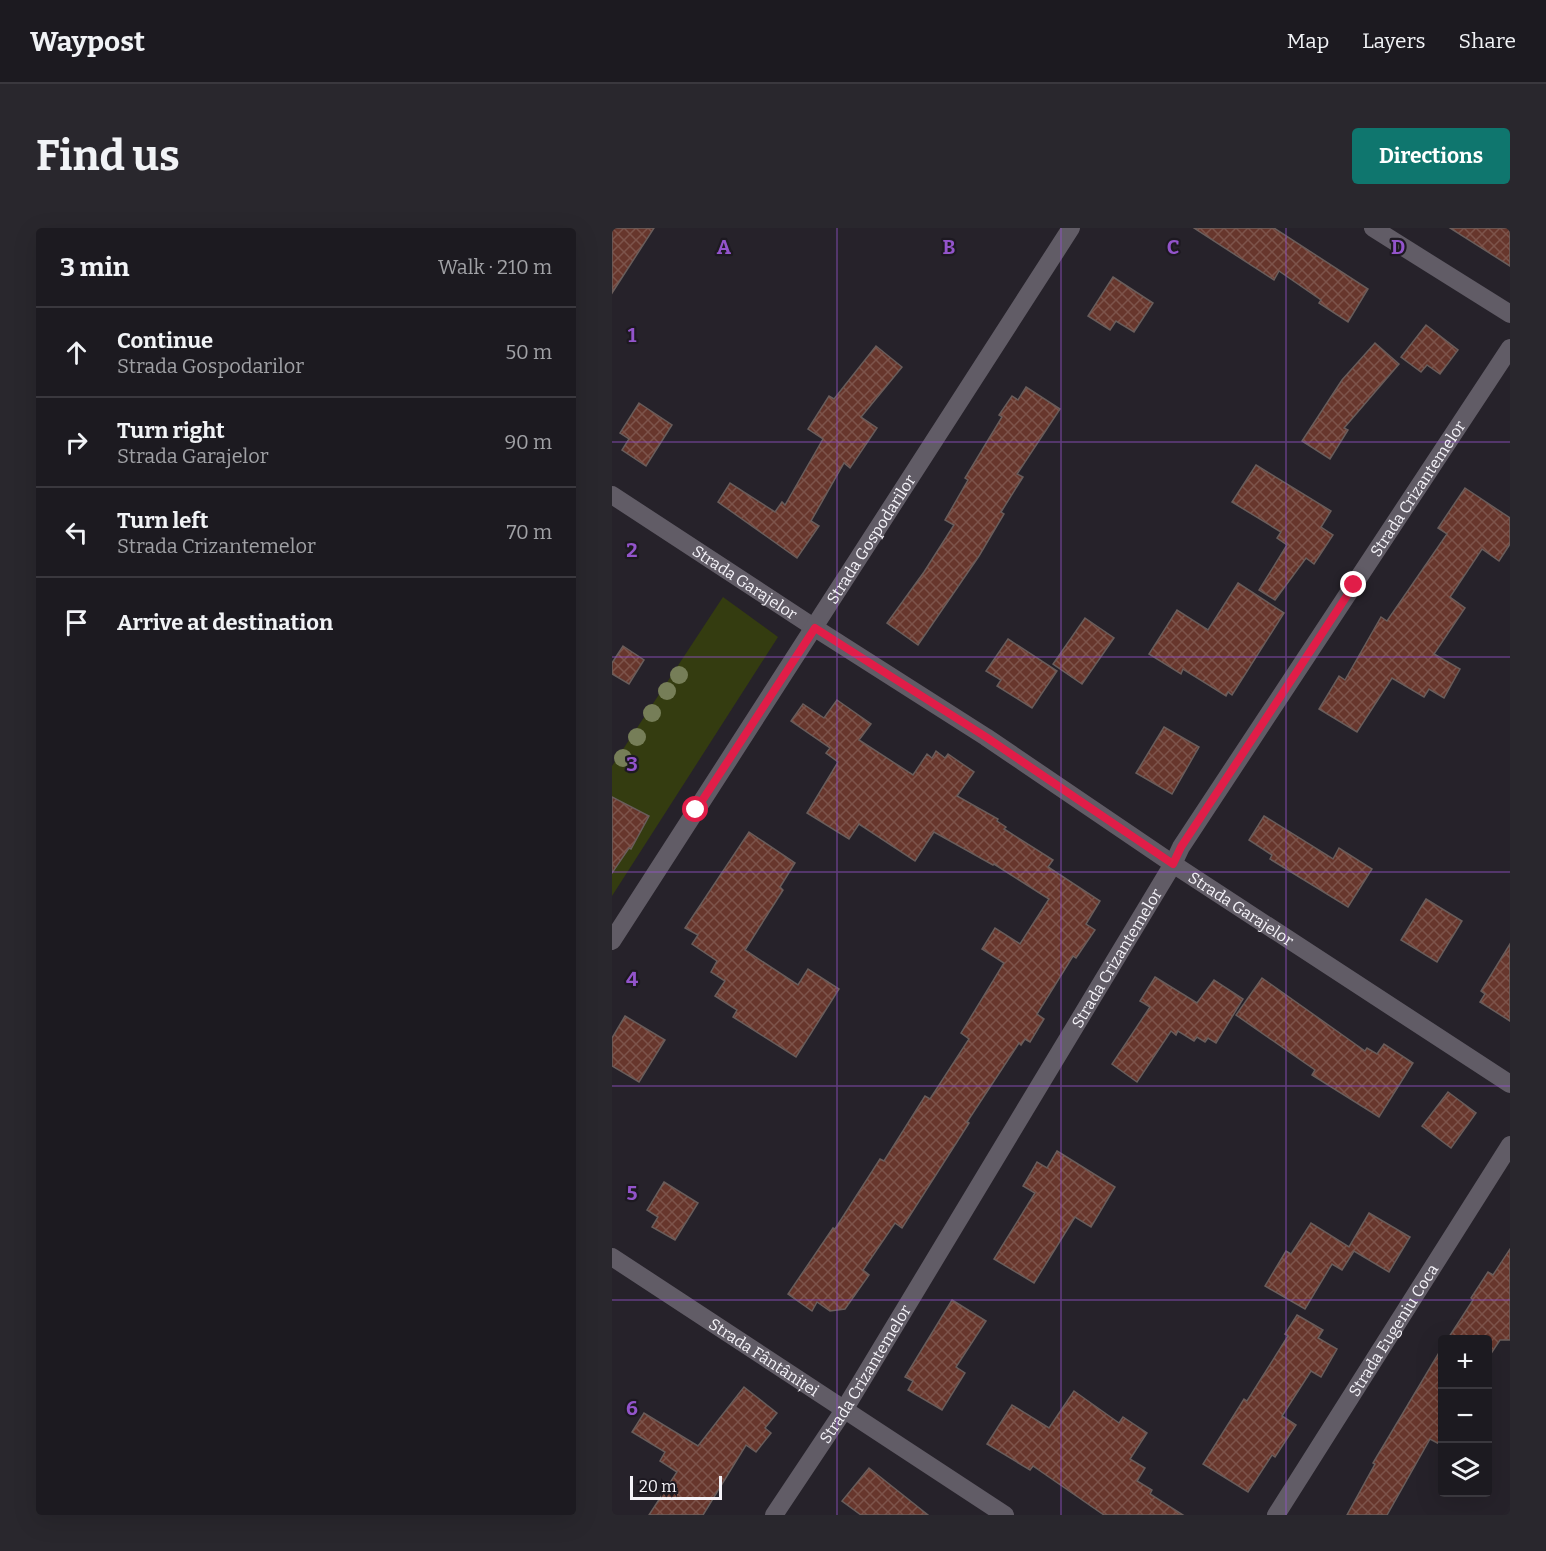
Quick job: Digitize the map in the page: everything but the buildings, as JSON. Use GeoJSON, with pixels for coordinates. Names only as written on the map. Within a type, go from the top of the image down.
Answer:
{"type":"FeatureCollection","features":[{"type":"Feature","properties":{"kind":"street","name":"Strada Gospodarilor"},"geometry":{"type":"LineString","coordinates":[[612,941],[1071,228]]}},
{"type":"Feature","properties":{"kind":"street"},"geometry":{"type":"LineString","coordinates":[[1373,228],[1510,314]]}},
{"type":"Feature","properties":{"kind":"street","name":"Strada Crizantemelor"},"geometry":{"type":"LineString","coordinates":[[774,1515],[844,1410],[1173,864],[1187,837],[1510,348]]}},
{"type":"Feature","properties":{"kind":"street","name":"Strada Garajelor"},"geometry":{"type":"LineString","coordinates":[[612,495],[986,737],[1173,864],[1510,1084]]}},
{"type":"Feature","properties":{"kind":"street","name":"Strada Eugeniu Coca"},"geometry":{"type":"LineString","coordinates":[[1276,1515],[1510,1145]]}},
{"type":"Feature","properties":{"kind":"street","name":"Strada Fântâniței"},"geometry":{"type":"LineString","coordinates":[[612,1257],[1005,1515]]}},
{"type":"Feature","properties":{"kind":"green space"},"geometry":{"type":"Polygon","coordinates":[[[723,597],[778,637],[612,896],[612,766],[723,597]]]}},
{"type":"Feature","properties":{"kind":"route"},"geometry":{"type":"LineString","coordinates":[[696,810],[815,628],[986,737],[1173,864],[1181,847],[1354,585]]}}]}
